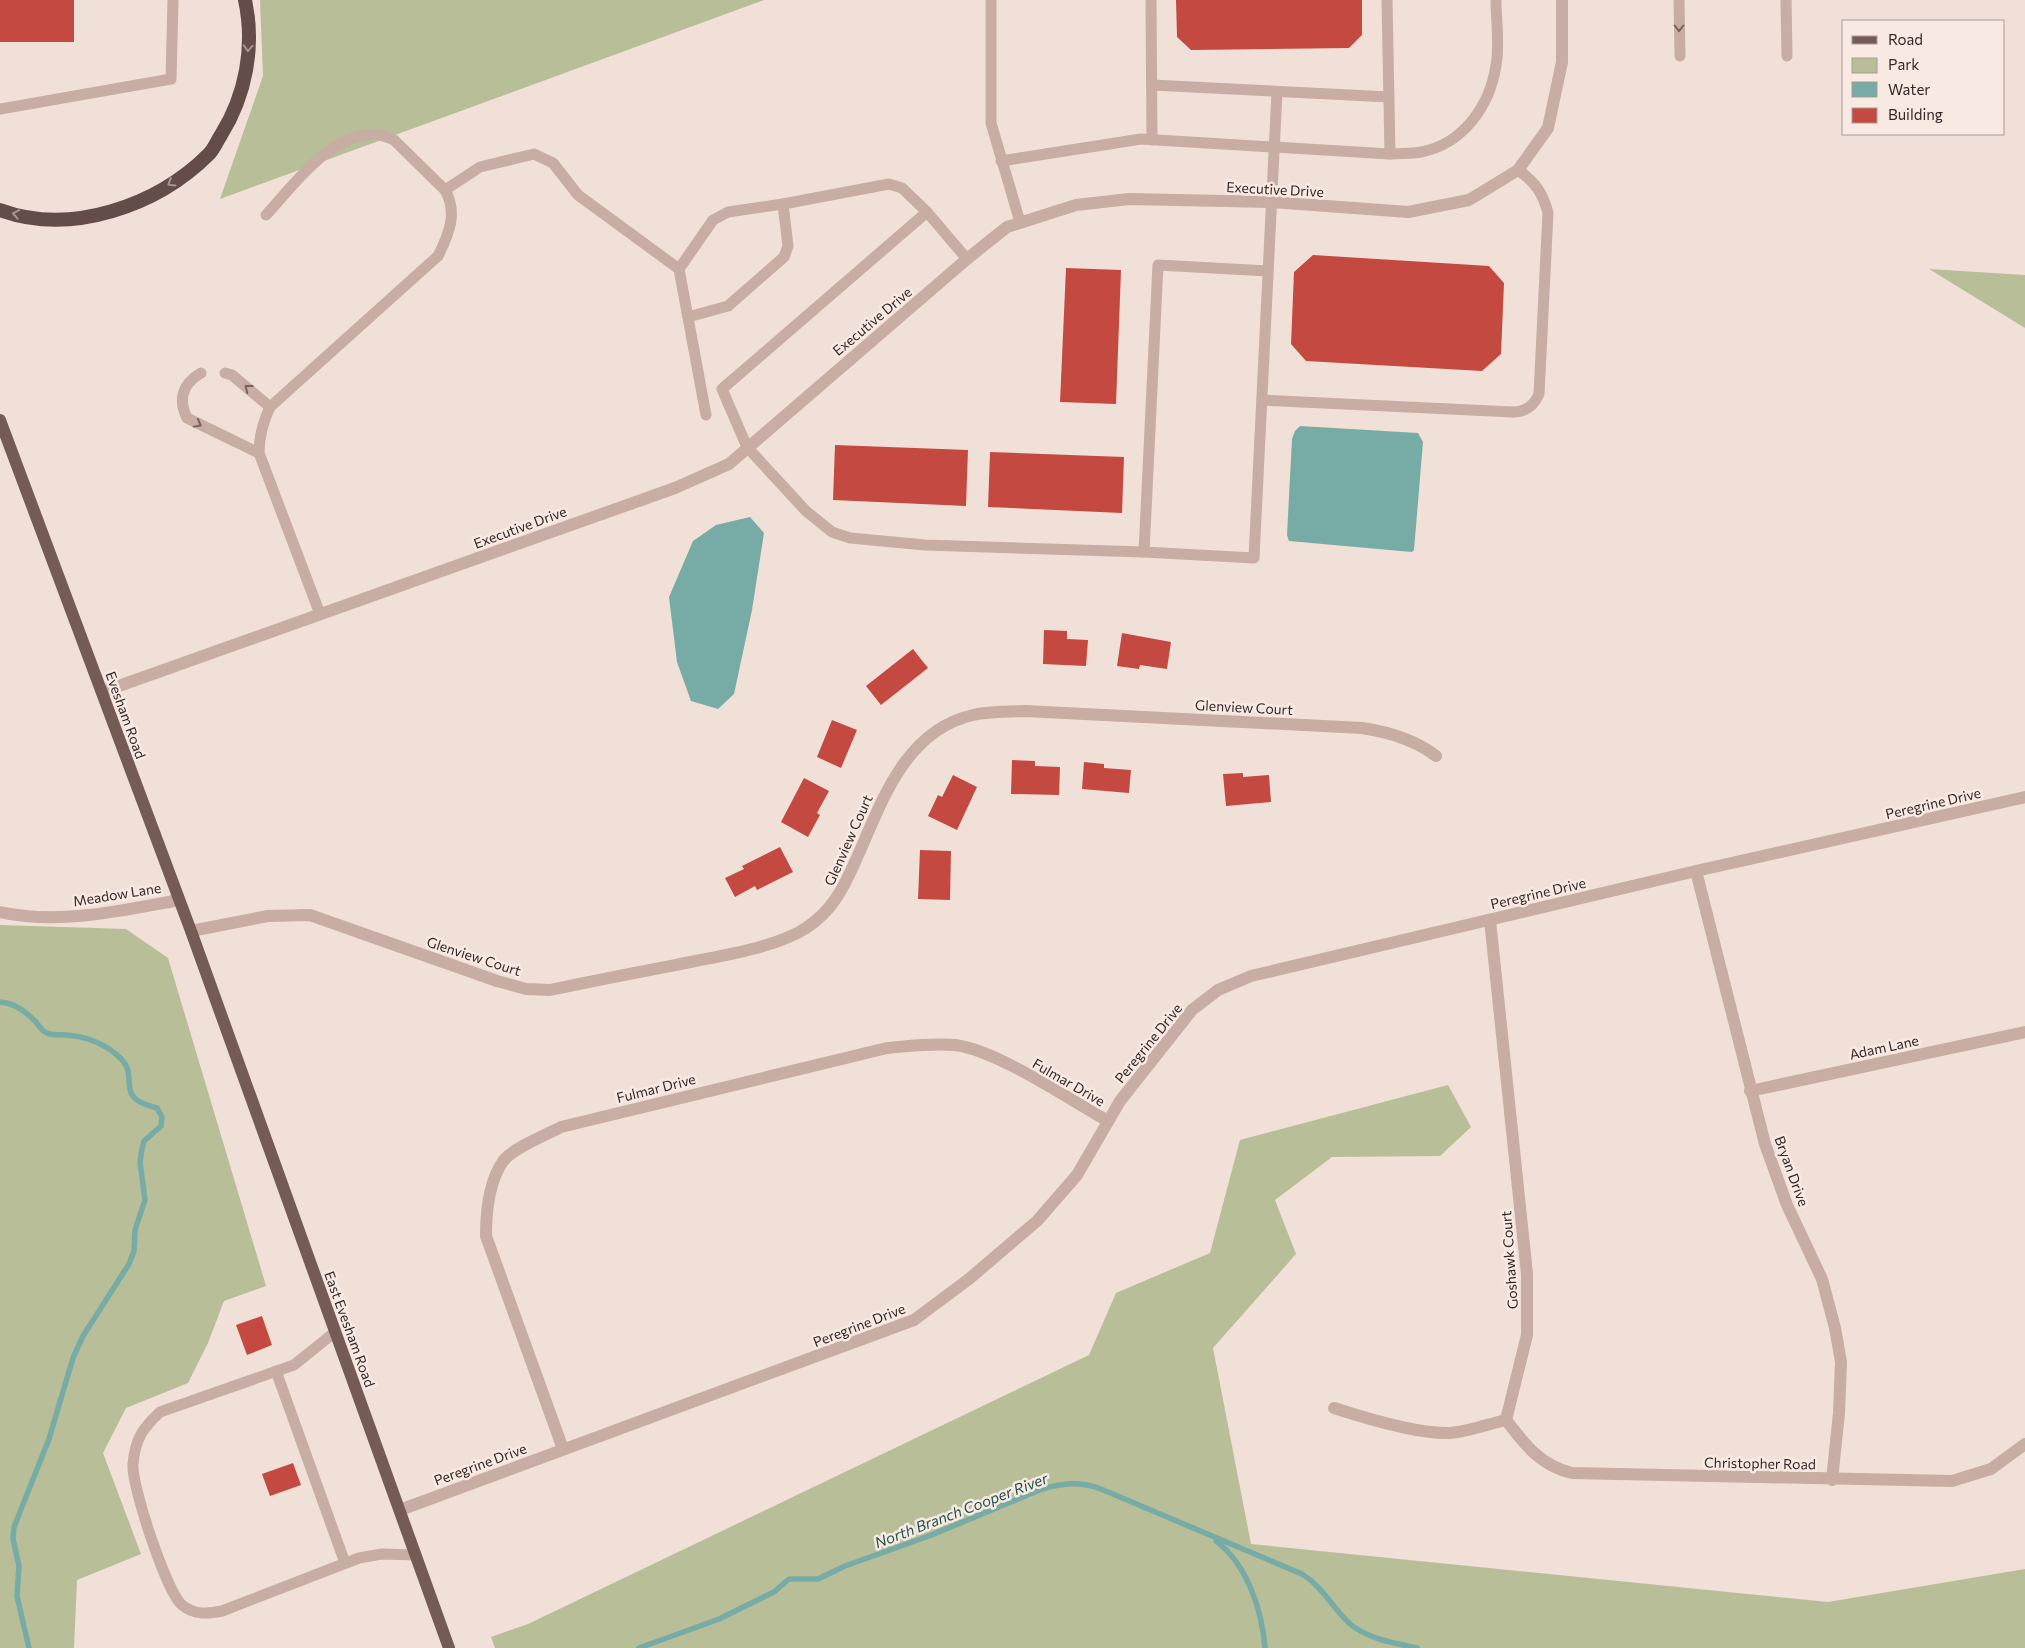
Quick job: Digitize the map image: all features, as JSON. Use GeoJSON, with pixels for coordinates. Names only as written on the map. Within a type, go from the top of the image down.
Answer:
{"type":"FeatureCollection","features":[{"type":"Feature","properties":{"kind":"highway"},"geometry":{"type":"LineString","coordinates":[[0,210],[43,219],[77,218],[113,211],[148,198],[180,177],[210,153],[230,120],[243,85],[249,48],[246,0]]}},
{"type":"Feature","properties":{"kind":"main road","name":"Evesham Road"},"geometry":{"type":"LineString","coordinates":[[0,420],[191,931],[222,1021]]}},
{"type":"Feature","properties":{"kind":"main road","name":"East Evesham Road"},"geometry":{"type":"LineString","coordinates":[[222,1021],[449,1648]]}},
{"type":"Feature","properties":{"kind":"street","name":"Executive Drive"},"geometry":{"type":"LineString","coordinates":[[102,692],[675,488],[728,464],[967,259],[1007,227],[1020,222],[1076,205],[1129,199],[1272,202],[1408,212],[1469,200],[1518,170],[1548,128],[1562,62],[1562,0]]}},
{"type":"Feature","properties":{"kind":"street","name":"Glenview Court"},"geometry":{"type":"LineString","coordinates":[[191,931],[268,916],[310,915],[497,981],[526,989],[550,990],[740,952],[805,929],[824,915],[840,896],[890,783],[906,760],[924,741],[946,725],[972,715],[1026,712],[1362,728],[1385,732],[1407,739],[1436,756]]}},
{"type":"Feature","properties":{"kind":"street","name":"Peregrine Drive"},"geometry":{"type":"LineString","coordinates":[[400,1510],[860,1342],[914,1320],[969,1279],[1037,1221],[1077,1175],[1120,1101],[1192,1010],[1218,990],[1251,976],[1696,871],[2025,797]]}},
{"type":"Feature","properties":{"kind":"street","name":"Bryan Drive"},"geometry":{"type":"LineString","coordinates":[[1696,871],[1750,1091],[1765,1144],[1787,1205],[1822,1279],[1835,1328],[1841,1362],[1839,1414],[1832,1480]]}},
{"type":"Feature","properties":{"kind":"street","name":"Meadow Lane"},"geometry":{"type":"LineString","coordinates":[[0,912],[13,915],[75,917],[103,915],[179,900]]}},
{"type":"Feature","properties":{"kind":"street","name":"Goshawk Court"},"geometry":{"type":"LineString","coordinates":[[1490,920],[1527,1274],[1527,1335],[1506,1420]]}},
{"type":"Feature","properties":{"kind":"street","name":"Adam Lane"},"geometry":{"type":"LineString","coordinates":[[1750,1091],[2025,1032]]}},
{"type":"Feature","properties":{"kind":"street","name":"Fulmar Drive"},"geometry":{"type":"LineString","coordinates":[[563,1449],[486,1236],[486,1213],[493,1184],[504,1161],[513,1152],[561,1127],[887,1048],[921,1044],[957,1046],[998,1059],[1108,1121]]}},
{"type":"Feature","properties":{"kind":"street"},"geometry":{"type":"LineString","coordinates":[[1334,1408],[1416,1428],[1449,1433],[1506,1420]]}},
{"type":"Feature","properties":{"kind":"street","name":"Christopher Road"},"geometry":{"type":"LineString","coordinates":[[1506,1420],[1529,1450],[1556,1470],[1572,1474],[1952,1481],[1991,1469],[2025,1444]]}},
{"type":"Feature","properties":{"kind":"lane"},"geometry":{"type":"LineString","coordinates":[[0,109],[171,79],[173,0]]}},
{"type":"Feature","properties":{"kind":"lane"},"geometry":{"type":"LineString","coordinates":[[991,0],[990,123],[1020,222]]}},
{"type":"Feature","properties":{"kind":"lane"},"geometry":{"type":"LineString","coordinates":[[1151,0],[1152,140]]}},
{"type":"Feature","properties":{"kind":"lane"},"geometry":{"type":"LineString","coordinates":[[1387,0],[1390,154]]}},
{"type":"Feature","properties":{"kind":"lane"},"geometry":{"type":"LineString","coordinates":[[1002,161],[1141,139],[1390,154],[1421,152],[1450,140],[1474,120],[1490,94],[1496,63],[1496,0]]}},
{"type":"Feature","properties":{"kind":"lane"},"geometry":{"type":"LineString","coordinates":[[1679,0],[1680,56]]}},
{"type":"Feature","properties":{"kind":"lane"},"geometry":{"type":"LineString","coordinates":[[1786,0],[1787,56]]}},
{"type":"Feature","properties":{"kind":"lane"},"geometry":{"type":"LineString","coordinates":[[1152,85],[1389,97]]}},
{"type":"Feature","properties":{"kind":"lane"},"geometry":{"type":"LineString","coordinates":[[927,212],[722,389],[746,447],[806,511],[832,532],[850,538],[925,545],[1144,552],[1254,558],[1277,92]]}},
{"type":"Feature","properties":{"kind":"lane"},"geometry":{"type":"LineString","coordinates":[[266,215],[328,150],[342,142],[361,136],[387,137],[394,140],[445,190],[451,200],[452,216],[447,238],[438,256],[270,407],[259,438],[259,452],[320,614]]}},
{"type":"Feature","properties":{"kind":"lane"},"geometry":{"type":"LineString","coordinates":[[445,190],[480,167],[534,154],[552,164],[578,195],[678,269],[706,415]]}},
{"type":"Feature","properties":{"kind":"lane"},"geometry":{"type":"LineString","coordinates":[[1262,400],[1513,412],[1527,410],[1532,406],[1538,394],[1548,213],[1543,196],[1532,181],[1518,170]]}},
{"type":"Feature","properties":{"kind":"lane"},"geometry":{"type":"LineString","coordinates":[[678,269],[714,220],[728,212],[783,204],[889,184],[902,188],[927,212],[967,259]]}},
{"type":"Feature","properties":{"kind":"lane"},"geometry":{"type":"LineString","coordinates":[[688,317],[728,306],[784,257],[788,246],[783,204]]}},
{"type":"Feature","properties":{"kind":"lane"},"geometry":{"type":"LineString","coordinates":[[1144,552],[1158,265],[1268,271]]}},
{"type":"Feature","properties":{"kind":"lane"},"geometry":{"type":"LineString","coordinates":[[201,373],[187,386],[182,398],[182,407],[187,418],[259,452]]}},
{"type":"Feature","properties":{"kind":"lane"},"geometry":{"type":"LineString","coordinates":[[225,373],[232,375],[270,407]]}},
{"type":"Feature","properties":{"kind":"lane"},"geometry":{"type":"LineString","coordinates":[[335,1332],[294,1364],[160,1412],[143,1428],[137,1444],[133,1466],[136,1492],[170,1589],[180,1604],[192,1611],[206,1614],[222,1611],[345,1563],[382,1554],[416,1555]]}},
{"type":"Feature","properties":{"kind":"lane"},"geometry":{"type":"LineString","coordinates":[[276,1371],[345,1563]]}},
{"type":"Feature","properties":{"kind":"green space"},"geometry":{"type":"Polygon","coordinates":[[[260,0],[764,0],[220,199],[263,76],[260,0]]]}},
{"type":"Feature","properties":{"kind":"green space"},"geometry":{"type":"Polygon","coordinates":[[[1929,269],[2025,275],[2025,328],[1929,269]]]}},
{"type":"Feature","properties":{"kind":"green space"},"geometry":{"type":"Polygon","coordinates":[[[0,925],[126,929],[168,958],[266,1286],[224,1301],[208,1343],[188,1383],[126,1408],[103,1453],[141,1554],[77,1580],[74,1648],[0,1648],[0,925]]]}},
{"type":"Feature","properties":{"kind":"green space"},"geometry":{"type":"Polygon","coordinates":[[[1448,1085],[1471,1127],[1440,1156],[1332,1157],[1275,1200],[1296,1254],[1213,1348],[1251,1544],[1828,1602],[2025,1569],[2025,1648],[495,1648],[491,1637],[528,1624],[1089,1355],[1116,1293],[1210,1253],[1240,1140],[1448,1085]]]}},
{"type":"Feature","properties":{"kind":"water"},"geometry":{"type":"Polygon","coordinates":[[[1300,426],[1418,433],[1423,442],[1414,550],[1412,552],[1289,541],[1287,535],[1292,439],[1295,431],[1300,426]]]}},
{"type":"Feature","properties":{"kind":"water"},"geometry":{"type":"Polygon","coordinates":[[[750,517],[764,533],[752,610],[734,694],[718,709],[691,701],[677,662],[669,597],[693,541],[716,525],[750,517]]]}},
{"type":"Feature","properties":{"kind":"building"},"geometry":{"type":"Polygon","coordinates":[[[0,0],[74,0],[74,42],[0,42],[0,0]]]}},
{"type":"Feature","properties":{"kind":"building"},"geometry":{"type":"Polygon","coordinates":[[[1176,0],[1362,0],[1362,35],[1349,48],[1191,50],[1177,37],[1176,0]]]}},
{"type":"Feature","properties":{"kind":"building"},"geometry":{"type":"Polygon","coordinates":[[[1313,255],[1489,266],[1504,283],[1501,354],[1482,371],[1306,361],[1291,344],[1294,272],[1313,255]]]}},
{"type":"Feature","properties":{"kind":"building"},"geometry":{"type":"Polygon","coordinates":[[[1066,268],[1121,270],[1116,404],[1060,402],[1066,268]]]}},
{"type":"Feature","properties":{"kind":"building"},"geometry":{"type":"Polygon","coordinates":[[[835,445],[968,450],[966,506],[833,500],[835,445]]]}},
{"type":"Feature","properties":{"kind":"building"},"geometry":{"type":"Polygon","coordinates":[[[990,452],[1124,457],[1122,513],[988,507],[990,452]]]}},
{"type":"Feature","properties":{"kind":"building"},"geometry":{"type":"Polygon","coordinates":[[[1044,630],[1067,631],[1067,639],[1088,640],[1086,666],[1043,664],[1044,630]]]}},
{"type":"Feature","properties":{"kind":"building"},"geometry":{"type":"Polygon","coordinates":[[[1122,633],[1171,642],[1167,669],[1140,665],[1139,669],[1117,666],[1122,633]]]}},
{"type":"Feature","properties":{"kind":"building"},"geometry":{"type":"Polygon","coordinates":[[[913,649],[928,668],[881,705],[866,686],[913,649]]]}},
{"type":"Feature","properties":{"kind":"building"},"geometry":{"type":"Polygon","coordinates":[[[832,720],[857,730],[841,768],[817,757],[832,720]]]}},
{"type":"Feature","properties":{"kind":"building"},"geometry":{"type":"Polygon","coordinates":[[[1012,760],[1035,761],[1035,766],[1060,767],[1059,795],[1011,794],[1012,760]]]}},
{"type":"Feature","properties":{"kind":"building"},"geometry":{"type":"Polygon","coordinates":[[[1084,762],[1104,764],[1104,768],[1131,770],[1129,793],[1082,789],[1084,762]]]}},
{"type":"Feature","properties":{"kind":"building"},"geometry":{"type":"Polygon","coordinates":[[[1243,773],[1243,777],[1269,775],[1271,802],[1226,806],[1223,774],[1243,773]]]}},
{"type":"Feature","properties":{"kind":"building"},"geometry":{"type":"Polygon","coordinates":[[[953,775],[977,787],[957,830],[928,816],[938,795],[942,797],[953,775]]]}},
{"type":"Feature","properties":{"kind":"building"},"geometry":{"type":"Polygon","coordinates":[[[804,778],[829,791],[817,813],[820,815],[808,837],[781,822],[804,778]]]}},
{"type":"Feature","properties":{"kind":"building"},"geometry":{"type":"Polygon","coordinates":[[[780,847],[793,872],[757,890],[755,886],[735,897],[725,878],[744,869],[742,866],[780,847]]]}},
{"type":"Feature","properties":{"kind":"building"},"geometry":{"type":"Polygon","coordinates":[[[920,850],[951,851],[950,900],[918,899],[920,850]]]}},
{"type":"Feature","properties":{"kind":"building"},"geometry":{"type":"Polygon","coordinates":[[[262,1316],[272,1345],[247,1355],[236,1325],[262,1316]]]}},
{"type":"Feature","properties":{"kind":"building"},"geometry":{"type":"Polygon","coordinates":[[[293,1463],[301,1485],[270,1496],[262,1474],[293,1463]]]}},
{"type":"Feature","properties":{"kind":"waterway"},"geometry":{"type":"LineString","coordinates":[[0,1002],[11,1004],[20,1009],[47,1033],[87,1039],[112,1051],[125,1064],[131,1092],[135,1098],[157,1108],[162,1117],[161,1126],[144,1141],[142,1149],[140,1162],[145,1200],[135,1230],[134,1251],[129,1264],[83,1336],[73,1358],[49,1439],[14,1527],[13,1539],[19,1566],[17,1596],[29,1648]]}},
{"type":"Feature","properties":{"kind":"waterway","name":"North Branch Cooper River"},"geometry":{"type":"LineString","coordinates":[[639,1648],[719,1619],[774,1592],[789,1579],[818,1579],[845,1566],[929,1536],[1042,1489],[1072,1484],[1093,1486],[1101,1489],[1302,1574],[1315,1584],[1343,1617],[1356,1628],[1382,1640],[1417,1648]]}},
{"type":"Feature","properties":{"kind":"waterway"},"geometry":{"type":"LineString","coordinates":[[1216,1541],[1236,1562],[1251,1589],[1260,1618],[1265,1648]]}}]}
